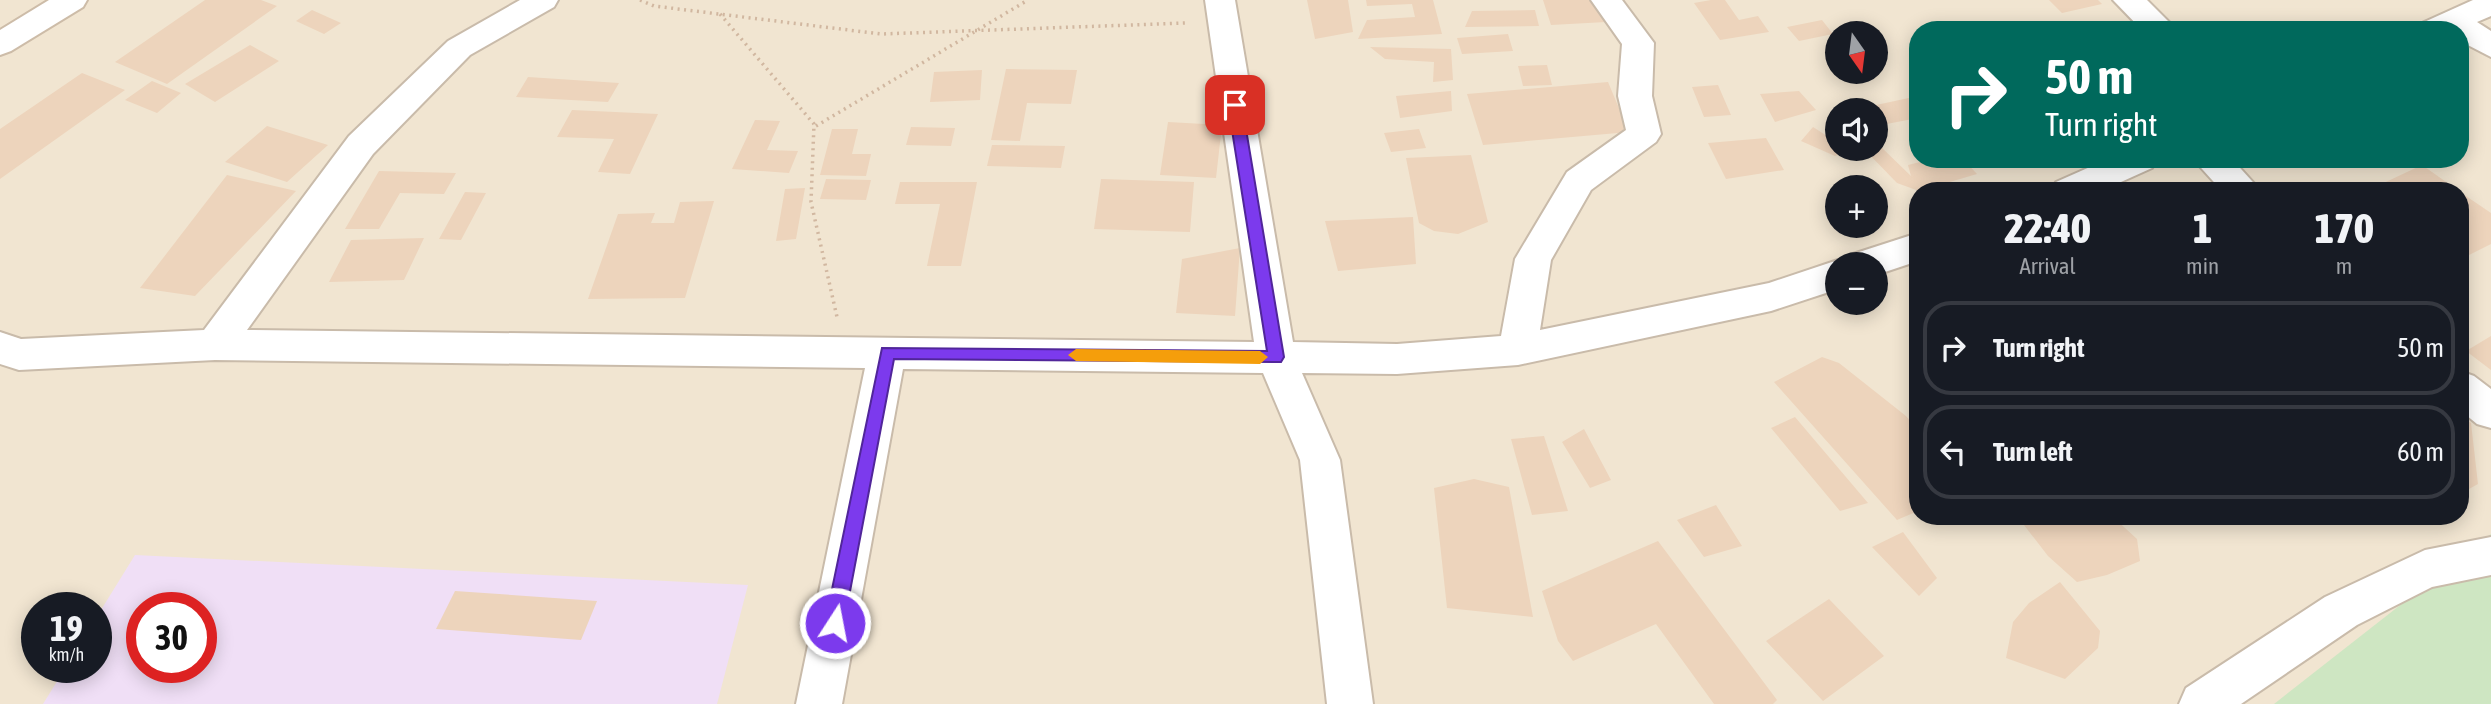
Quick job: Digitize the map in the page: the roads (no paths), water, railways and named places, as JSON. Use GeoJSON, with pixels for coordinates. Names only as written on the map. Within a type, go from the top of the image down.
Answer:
{"type":"FeatureCollection","features":[{"type":"Feature","properties":{"kind":"street"},"geometry":{"type":"LineString","coordinates":[[0,44],[72,0]]}},
{"type":"Feature","properties":{"kind":"street"},"geometry":{"type":"LineString","coordinates":[[215,345],[361,145],[459,48],[544,0]]}},
{"type":"Feature","properties":{"kind":"street"},"geometry":{"type":"LineString","coordinates":[[1518,351],[1533,258],[1579,181],[1644,134],[1635,96],[1638,43],[1606,0]]}},
{"type":"Feature","properties":{"kind":"street"},"geometry":{"type":"LineString","coordinates":[[2128,0],[2151,21]]}},
{"type":"Feature","properties":{"kind":"street"},"geometry":{"type":"LineString","coordinates":[[2454,21],[2491,4]]}},
{"type":"Feature","properties":{"kind":"street"},"geometry":{"type":"LineString","coordinates":[[1221,11],[1276,357],[1320,460],[1350,704]]}},
{"type":"Feature","properties":{"kind":"street"},"geometry":{"type":"LineString","coordinates":[[2469,37],[2491,47]]}},
{"type":"Feature","properties":{"kind":"street"},"geometry":{"type":"LineString","coordinates":[[2088,182],[2120,168]]}},
{"type":"Feature","properties":{"kind":"street"},"geometry":{"type":"LineString","coordinates":[[2220,168],[2234,182]]}},
{"type":"Feature","properties":{"kind":"street"},"geometry":{"type":"LineString","coordinates":[[1888,257],[1909,250]]}},
{"type":"Feature","properties":{"kind":"street"},"geometry":{"type":"LineString","coordinates":[[6,357],[215,345],[1397,359],[1518,351],[1771,297],[1825,278]]}},
{"type":"Feature","properties":{"kind":"street"},"geometry":{"type":"LineString","coordinates":[[819,704],[887,353]]}},
{"type":"Feature","properties":{"kind":"street"},"geometry":{"type":"LineString","coordinates":[[2469,394],[2491,412]]}},
{"type":"Feature","properties":{"kind":"street"},"geometry":{"type":"LineString","coordinates":[[2202,704],[2341,611],[2425,569],[2491,556]]}}]}
